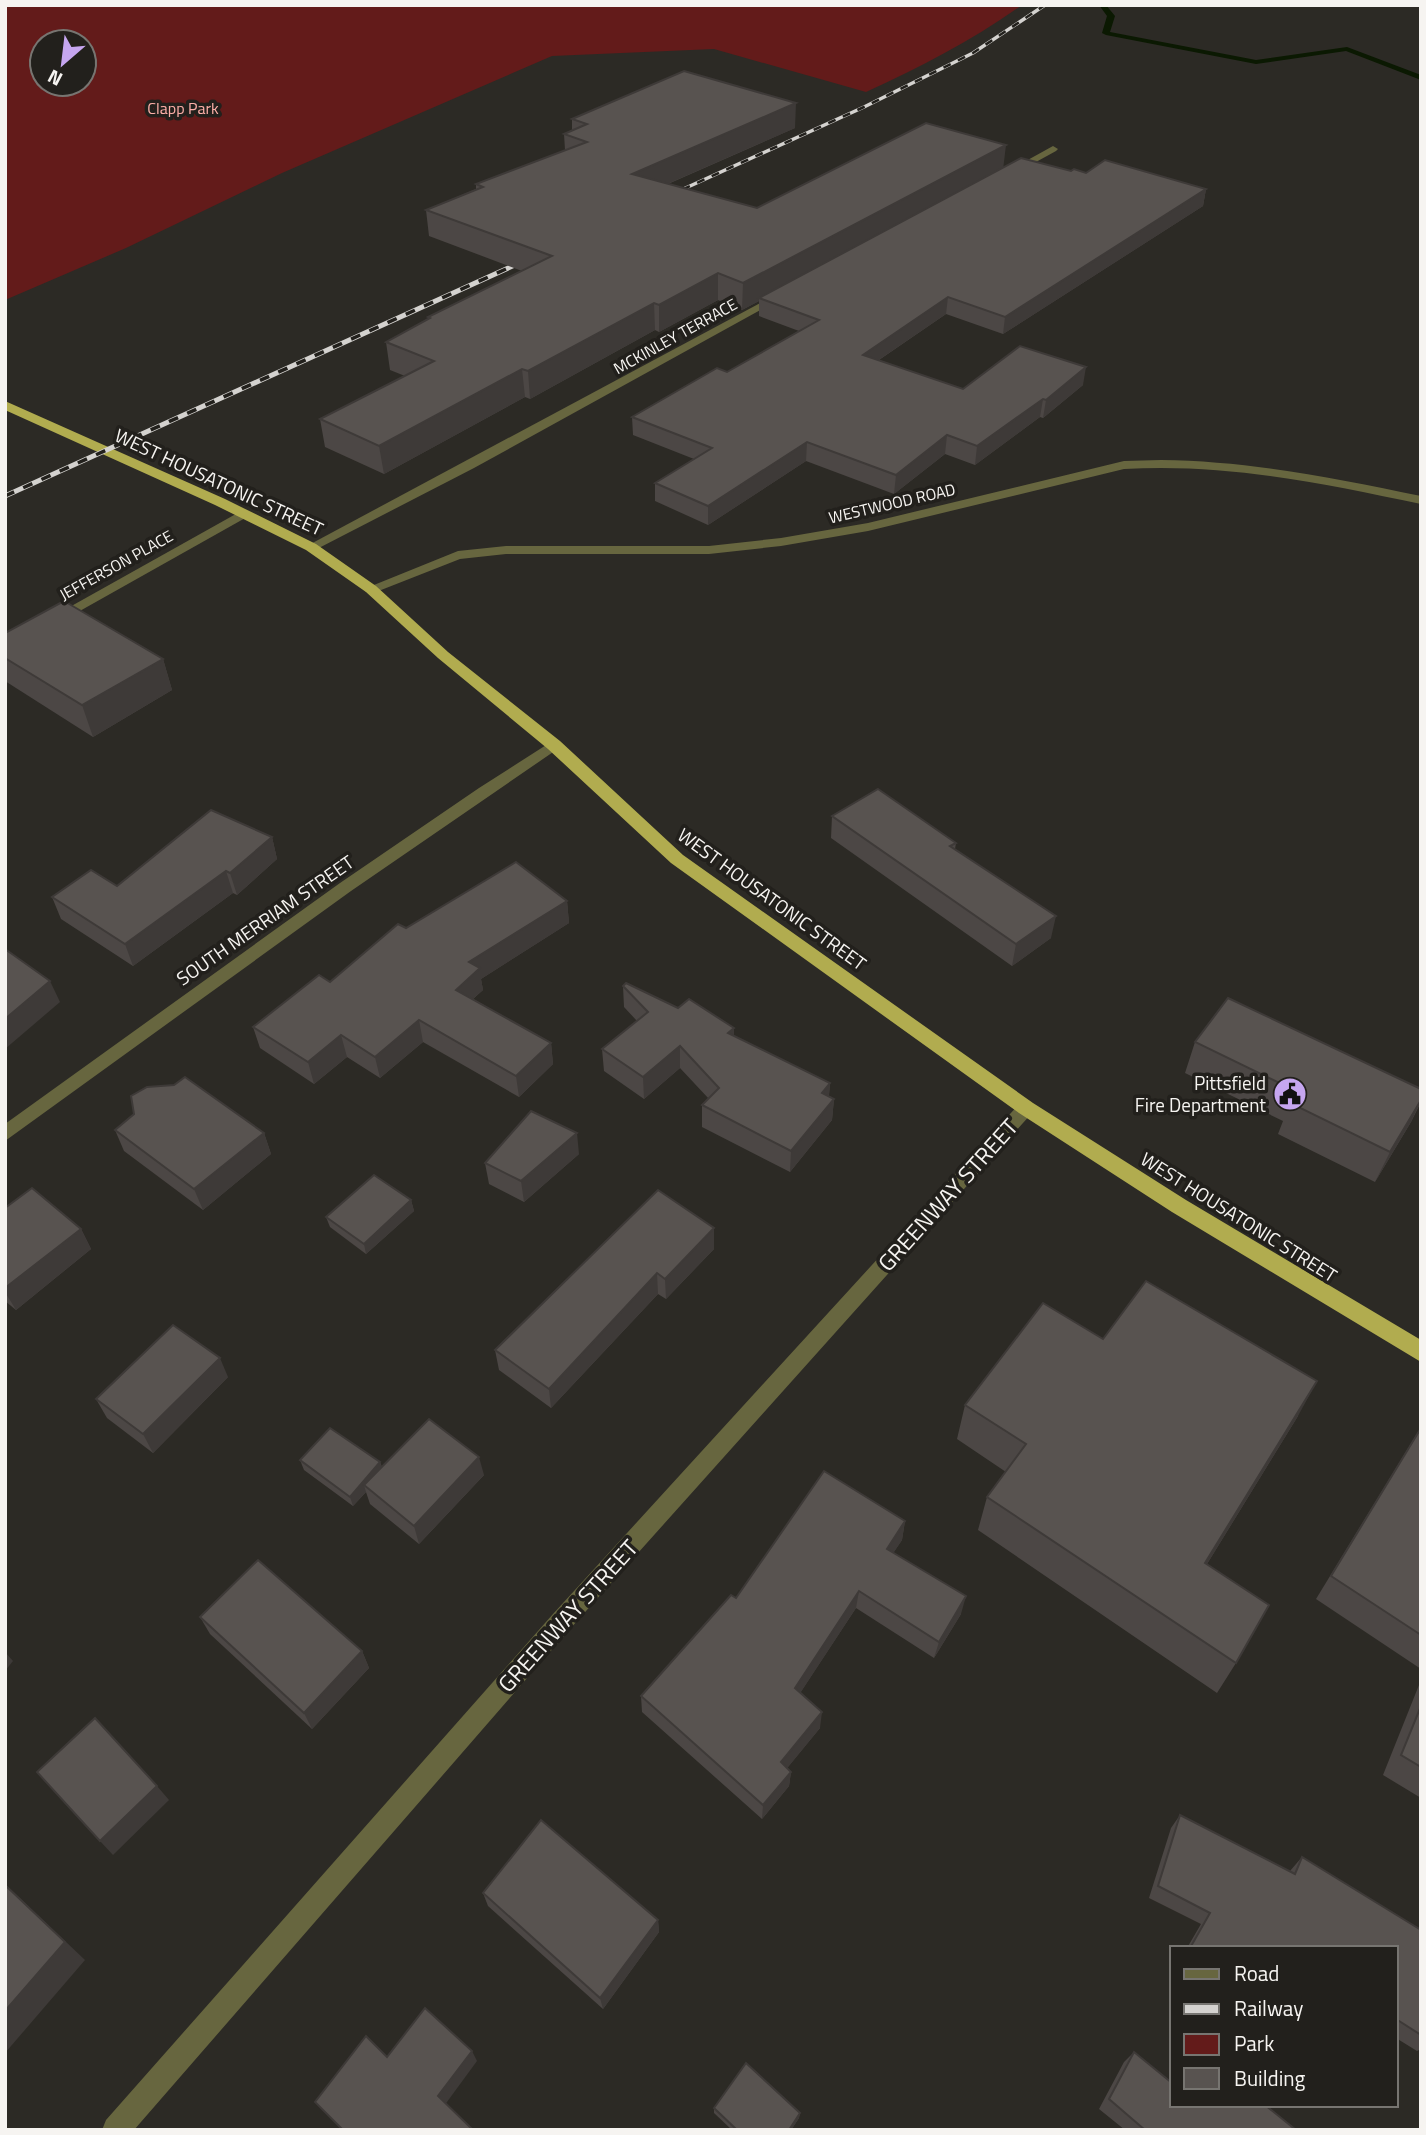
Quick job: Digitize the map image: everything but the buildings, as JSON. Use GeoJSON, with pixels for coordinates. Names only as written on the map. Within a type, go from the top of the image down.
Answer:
{"type":"FeatureCollection","features":[{"type":"Feature","properties":{"kind":"highway","name":"WEST HOUSATONIC STREET"},"geometry":{"type":"LineString","coordinates":[[5,405],[311,547],[371,589],[443,655],[554,746],[677,859],[1026,1108],[1178,1206],[1421,1352]]}},
{"type":"Feature","properties":{"kind":"street"},"geometry":{"type":"LineString","coordinates":[[1006,175],[1053,149]]}},
{"type":"Feature","properties":{"kind":"street","name":"MCKINLEY TERRACE"},"geometry":{"type":"LineString","coordinates":[[311,547],[470,465],[796,288]]}},
{"type":"Feature","properties":{"kind":"street","name":"WESTWOOD ROAD"},"geometry":{"type":"LineString","coordinates":[[371,589],[458,555],[506,551],[709,550],[781,542],[868,527],[1124,465],[1163,462],[1209,464],[1267,471],[1421,500]]}},
{"type":"Feature","properties":{"kind":"street","name":"JEFFERSON PLACE"},"geometry":{"type":"LineString","coordinates":[[41,627],[243,514]]}},
{"type":"Feature","properties":{"kind":"street","name":"SOUTH MERRIAM STREET"},"geometry":{"type":"LineString","coordinates":[[5,1134],[136,1037],[455,810],[554,746]]}},
{"type":"Feature","properties":{"kind":"street","name":"GREENWAY STREET"},"geometry":{"type":"LineString","coordinates":[[116,2130],[561,1622],[1026,1108]]}},
{"type":"Feature","properties":{"kind":"green space","name":"Clapp Park"},"geometry":{"type":"Polygon","coordinates":[[[5,5],[1022,5],[946,52],[866,92],[714,49],[552,56],[282,173],[126,248],[5,300],[5,5]]]}},
{"type":"Feature","properties":{"kind":"waterway"},"geometry":{"type":"LineString","coordinates":[[1102,5],[1111,16],[1106,33],[1256,62],[1347,49],[1421,78]]}},
{"type":"Feature","properties":{"kind":"railway"},"geometry":{"type":"LineString","coordinates":[[668,196],[864,107],[973,53],[1045,5]]}},
{"type":"Feature","properties":{"kind":"railway"},"geometry":{"type":"LineString","coordinates":[[5,496],[528,259]]}},
{"type":"Feature","properties":{"kind":"place","name":"Pittsfield Fire Department"},"geometry":{"type":"Point","coordinates":[1290,1094]}}]}
